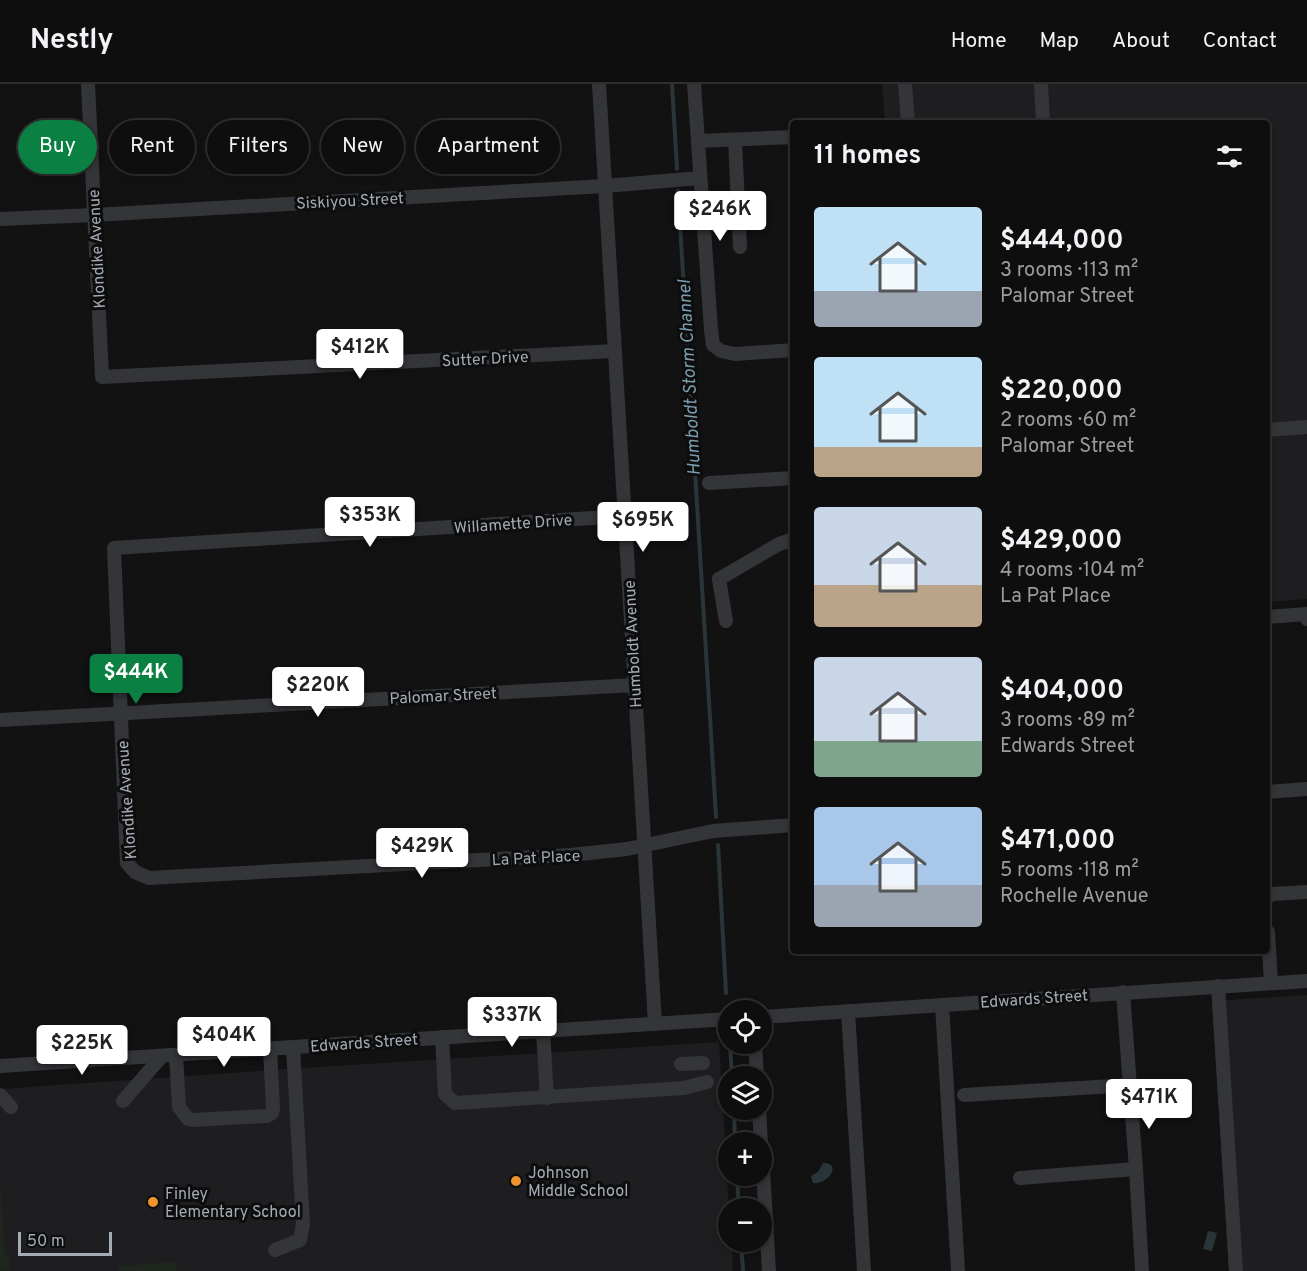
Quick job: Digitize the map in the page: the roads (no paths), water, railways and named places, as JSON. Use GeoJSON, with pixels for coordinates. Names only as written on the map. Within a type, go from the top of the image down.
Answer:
{"type":"FeatureCollection","features":[{"type":"Feature","properties":{"kind":"street","name":"Klondike Avenue"},"geometry":{"type":"LineString","coordinates":[[88,84],[102,377]]}},
{"type":"Feature","properties":{"kind":"street","name":"Humboldt Avenue"},"geometry":{"type":"LineString","coordinates":[[599,84],[655,1024]]}},
{"type":"Feature","properties":{"kind":"street"},"geometry":{"type":"LineString","coordinates":[[694,84],[713,345],[721,351],[735,354],[790,350]]}},
{"type":"Feature","properties":{"kind":"street"},"geometry":{"type":"LineString","coordinates":[[905,84],[908,120]]}},
{"type":"Feature","properties":{"kind":"street"},"geometry":{"type":"LineString","coordinates":[[1041,84],[1043,120]]}},
{"type":"Feature","properties":{"kind":"street"},"geometry":{"type":"LineString","coordinates":[[698,141],[790,137]]}},
{"type":"Feature","properties":{"kind":"street"},"geometry":{"type":"LineString","coordinates":[[735,140],[740,248]]}},
{"type":"Feature","properties":{"kind":"street","name":"Siskiyou Street"},"geometry":{"type":"LineString","coordinates":[[0,219],[605,186],[700,178]]}},
{"type":"Feature","properties":{"kind":"street","name":"Sutter Drive"},"geometry":{"type":"LineString","coordinates":[[102,377],[615,351]]}},
{"type":"Feature","properties":{"kind":"street"},"geometry":{"type":"LineString","coordinates":[[1270,430],[1307,427]]}},
{"type":"Feature","properties":{"kind":"street"},"geometry":{"type":"LineString","coordinates":[[709,483],[790,478]]}},
{"type":"Feature","properties":{"kind":"street","name":"Willamette Drive"},"geometry":{"type":"LineString","coordinates":[[114,548],[625,516]]}},
{"type":"Feature","properties":{"kind":"street"},"geometry":{"type":"LineString","coordinates":[[726,621],[719,579],[779,544],[790,540]]}},
{"type":"Feature","properties":{"kind":"street","name":"Klondike Avenue"},"geometry":{"type":"LineString","coordinates":[[114,548],[128,863],[135,872]]}},
{"type":"Feature","properties":{"kind":"street"},"geometry":{"type":"LineString","coordinates":[[1270,617],[1307,614],[1307,619]]}},
{"type":"Feature","properties":{"kind":"street","name":"Palomar Street"},"geometry":{"type":"LineString","coordinates":[[0,720],[635,685]]}},
{"type":"Feature","properties":{"kind":"street"},"geometry":{"type":"LineString","coordinates":[[1270,792],[1307,789]]}},
{"type":"Feature","properties":{"kind":"street","name":"La Pat Place"},"geometry":{"type":"LineString","coordinates":[[135,872],[148,878],[571,855],[645,846],[717,830],[790,825]]}},
{"type":"Feature","properties":{"kind":"street"},"geometry":{"type":"LineString","coordinates":[[1270,894],[1307,892]]}},
{"type":"Feature","properties":{"kind":"street"},"geometry":{"type":"LineString","coordinates":[[1269,954],[1271,983]]}},
{"type":"Feature","properties":{"kind":"street","name":"Edwards Street"},"geometry":{"type":"LineString","coordinates":[[772,1016],[1307,981]]}},
{"type":"Feature","properties":{"kind":"street"},"geometry":{"type":"LineString","coordinates":[[1218,986],[1236,1271]]}},
{"type":"Feature","properties":{"kind":"street"},"geometry":{"type":"LineString","coordinates":[[1123,992],[1142,1271]]}},
{"type":"Feature","properties":{"kind":"street"},"geometry":{"type":"LineString","coordinates":[[942,1005],[957,1271]]}},
{"type":"Feature","properties":{"kind":"street"},"geometry":{"type":"LineString","coordinates":[[848,1011],[864,1271]]}},
{"type":"Feature","properties":{"kind":"street","name":"Edwards Street"},"geometry":{"type":"LineString","coordinates":[[0,1066],[718,1020]]}},
{"type":"Feature","properties":{"kind":"street"},"geometry":{"type":"LineString","coordinates":[[543,1030],[548,1098]]}},
{"type":"Feature","properties":{"kind":"street"},"geometry":{"type":"LineString","coordinates":[[442,1037],[445,1094],[455,1103],[684,1088],[707,1082]]}},
{"type":"Feature","properties":{"kind":"street"},"geometry":{"type":"LineString","coordinates":[[275,1250],[300,1240],[303,1224],[293,1047]]}},
{"type":"Feature","properties":{"kind":"street"},"geometry":{"type":"LineString","coordinates":[[176,1055],[179,1107],[188,1119],[267,1116],[272,1113],[273,1108],[270,1049]]}},
{"type":"Feature","properties":{"kind":"street"},"geometry":{"type":"LineString","coordinates":[[123,1101],[162,1056]]}},
{"type":"Feature","properties":{"kind":"street"},"geometry":{"type":"LineString","coordinates":[[681,1064],[703,1063]]}},
{"type":"Feature","properties":{"kind":"street"},"geometry":{"type":"LineString","coordinates":[[964,1095],[1130,1085]]}},
{"type":"Feature","properties":{"kind":"street"},"geometry":{"type":"LineString","coordinates":[[0,1095],[11,1107]]}},
{"type":"Feature","properties":{"kind":"street"},"geometry":{"type":"LineString","coordinates":[[1020,1178],[1136,1169]]}},
{"type":"Feature","properties":{"kind":"street"},"geometry":{"type":"LineString","coordinates":[[764,1186],[770,1271]]}},
{"type":"Feature","properties":{"kind":"waterway","name":"Humboldt Storm Channel"},"geometry":{"type":"LineString","coordinates":[[672,84],[677,169]]}},
{"type":"Feature","properties":{"kind":"waterway","name":"Humboldt Storm Channel"},"geometry":{"type":"LineString","coordinates":[[678,191],[716,817]]}},
{"type":"Feature","properties":{"kind":"waterway"},"geometry":{"type":"LineString","coordinates":[[718,845],[726,993]]}},
{"type":"Feature","properties":{"kind":"waterway","name":"Humboldt Storm Channel"},"geometry":{"type":"LineString","coordinates":[[731,1054],[731,1066]]}},
{"type":"Feature","properties":{"kind":"waterway","name":"Humboldt Storm Channel"},"geometry":{"type":"LineString","coordinates":[[734,1120],[735,1132]]}},
{"type":"Feature","properties":{"kind":"waterway","name":"Humboldt Storm Channel"},"geometry":{"type":"LineString","coordinates":[[738,1186],[738,1198]]}},
{"type":"Feature","properties":{"kind":"waterway","name":"Humboldt Storm Channel"},"geometry":{"type":"LineString","coordinates":[[742,1252],[743,1271]]}},
{"type":"Feature","properties":{"kind":"place","name":"Johnson Middle School"},"geometry":{"type":"Point","coordinates":[516,1181]}},
{"type":"Feature","properties":{"kind":"place","name":"Finley Elementary School"},"geometry":{"type":"Point","coordinates":[153,1202]}}]}
